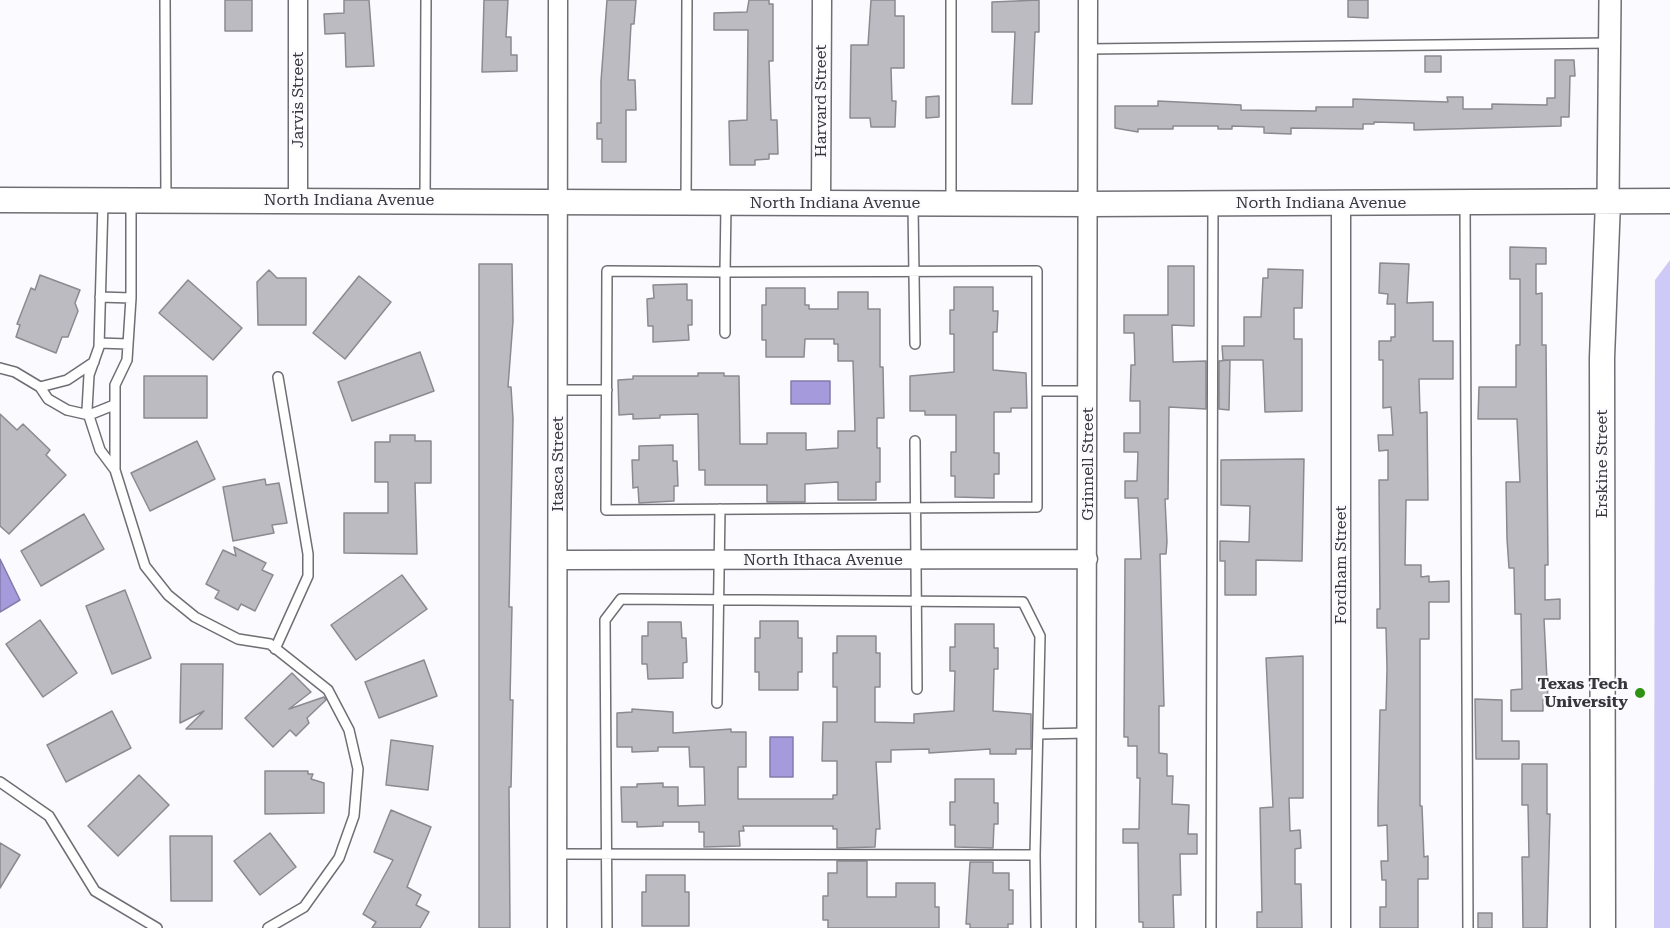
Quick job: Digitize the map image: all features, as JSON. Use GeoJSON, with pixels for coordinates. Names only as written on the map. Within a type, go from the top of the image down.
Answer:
{"type":"FeatureCollection","features":[{"type":"Feature","properties":{"kind":"main road","name":"North Indiana Avenue"},"geometry":{"type":"LineString","coordinates":[[0,200],[298,199],[951,204],[1670,201]]}},
{"type":"Feature","properties":{"kind":"main road","name":"Erskine Street"},"geometry":{"type":"LineString","coordinates":[[1603,928],[1602,370],[1608,201]]}},
{"type":"Feature","properties":{"kind":"street","name":"Jarvis Street"},"geometry":{"type":"LineString","coordinates":[[298,0],[298,199]]}},
{"type":"Feature","properties":{"kind":"street","name":"Itasca Street"},"geometry":{"type":"LineString","coordinates":[[557,928],[558,0]]}},
{"type":"Feature","properties":{"kind":"street","name":"Harvard Street"},"geometry":{"type":"LineString","coordinates":[[821,203],[822,0]]}},
{"type":"Feature","properties":{"kind":"street","name":"Grinnell Street"},"geometry":{"type":"LineString","coordinates":[[1086,928],[1088,0]]}},
{"type":"Feature","properties":{"kind":"street","name":"Erskine Street"},"geometry":{"type":"LineString","coordinates":[[1608,201],[1610,0]]}},
{"type":"Feature","properties":{"kind":"street","name":"Fordham Street"},"geometry":{"type":"LineString","coordinates":[[1341,203],[1341,928]]}},
{"type":"Feature","properties":{"kind":"street","name":"North Ithaca Avenue"},"geometry":{"type":"LineString","coordinates":[[558,560],[1088,559]]}},
{"type":"Feature","properties":{"kind":"lane"},"geometry":{"type":"LineString","coordinates":[[165,0],[166,200]]}},
{"type":"Feature","properties":{"kind":"lane"},"geometry":{"type":"LineString","coordinates":[[425,200],[426,0]]}},
{"type":"Feature","properties":{"kind":"lane"},"geometry":{"type":"LineString","coordinates":[[686,202],[687,0]]}},
{"type":"Feature","properties":{"kind":"lane"},"geometry":{"type":"LineString","coordinates":[[951,0],[951,204]]}},
{"type":"Feature","properties":{"kind":"lane"},"geometry":{"type":"LineString","coordinates":[[1088,49],[1609,43]]}},
{"type":"Feature","properties":{"kind":"lane"},"geometry":{"type":"LineString","coordinates":[[103,200],[99,343],[89,375],[89,415],[100,450],[116,470]]}},
{"type":"Feature","properties":{"kind":"lane"},"geometry":{"type":"LineString","coordinates":[[131,200],[131,298],[127,360],[115,385],[116,470],[145,566],[168,595],[195,617],[238,639],[270,644],[328,690],[349,730],[358,769],[354,816],[339,858],[304,907],[268,928]]}},
{"type":"Feature","properties":{"kind":"lane"},"geometry":{"type":"LineString","coordinates":[[725,333],[726,202]]}},
{"type":"Feature","properties":{"kind":"lane"},"geometry":{"type":"LineString","coordinates":[[1465,202],[1468,928]]}},
{"type":"Feature","properties":{"kind":"lane"},"geometry":{"type":"LineString","coordinates":[[913,203],[915,344]]}},
{"type":"Feature","properties":{"kind":"lane"},"geometry":{"type":"LineString","coordinates":[[1210,928],[1213,204]]}},
{"type":"Feature","properties":{"kind":"lane"},"geometry":{"type":"LineString","coordinates":[[607,271],[914,272],[1036,271],[1036,507],[606,510],[607,271]]}},
{"type":"Feature","properties":{"kind":"lane"},"geometry":{"type":"LineString","coordinates":[[100,297],[131,298]]}},
{"type":"Feature","properties":{"kind":"lane"},"geometry":{"type":"LineString","coordinates":[[99,343],[128,344]]}},
{"type":"Feature","properties":{"kind":"lane"},"geometry":{"type":"LineString","coordinates":[[40,387],[67,380],[94,361]]}},
{"type":"Feature","properties":{"kind":"lane"},"geometry":{"type":"LineString","coordinates":[[0,368],[15,372],[40,387],[48,399],[67,410],[89,415],[114,405]]}},
{"type":"Feature","properties":{"kind":"lane"},"geometry":{"type":"LineString","coordinates":[[275,648],[308,576],[308,554],[278,377]]}},
{"type":"Feature","properties":{"kind":"lane"},"geometry":{"type":"LineString","coordinates":[[558,390],[607,390]]}},
{"type":"Feature","properties":{"kind":"lane"},"geometry":{"type":"LineString","coordinates":[[1036,392],[1088,391]]}},
{"type":"Feature","properties":{"kind":"lane"},"geometry":{"type":"LineString","coordinates":[[915,441],[917,689]]}},
{"type":"Feature","properties":{"kind":"lane"},"geometry":{"type":"LineString","coordinates":[[717,704],[720,509]]}},
{"type":"Feature","properties":{"kind":"lane"},"geometry":{"type":"LineString","coordinates":[[607,928],[605,620],[621,599],[1023,602],[1040,636],[1040,734],[1035,855],[1036,928]]}},
{"type":"Feature","properties":{"kind":"lane"},"geometry":{"type":"LineString","coordinates":[[1040,734],[1086,733]]}},
{"type":"Feature","properties":{"kind":"lane"},"geometry":{"type":"LineString","coordinates":[[0,782],[49,816],[95,891],[157,928]]}},
{"type":"Feature","properties":{"kind":"lane"},"geometry":{"type":"LineString","coordinates":[[557,854],[1035,855]]}},
{"type":"Feature","properties":{"kind":"shaded area"},"geometry":{"type":"Polygon","coordinates":[[[1670,260],[1670,928],[1654,928],[1655,280],[1670,260]]]}},
{"type":"Feature","properties":{"kind":"shaded area"},"geometry":{"type":"Polygon","coordinates":[[[791,381],[830,381],[830,404],[791,404],[791,381]]]}},
{"type":"Feature","properties":{"kind":"shaded area"},"geometry":{"type":"Polygon","coordinates":[[[0,559],[20,600],[0,612],[0,559]]]}},
{"type":"Feature","properties":{"kind":"shaded area"},"geometry":{"type":"Polygon","coordinates":[[[770,737],[793,737],[793,777],[770,777],[770,737]]]}},
{"type":"Feature","properties":{"kind":"building"},"geometry":{"type":"Polygon","coordinates":[[[225,0],[252,0],[252,31],[225,31],[225,0]]]}},
{"type":"Feature","properties":{"kind":"building"},"geometry":{"type":"Polygon","coordinates":[[[344,0],[369,0],[374,66],[346,67],[345,33],[325,34],[324,14],[344,13],[344,0]]]}},
{"type":"Feature","properties":{"kind":"building"},"geometry":{"type":"Polygon","coordinates":[[[484,0],[508,0],[506,37],[511,37],[511,55],[517,55],[517,71],[482,72],[484,0]]]}},
{"type":"Feature","properties":{"kind":"building"},"geometry":{"type":"Polygon","coordinates":[[[607,0],[636,0],[634,24],[631,24],[628,80],[635,80],[636,110],[626,110],[626,162],[602,162],[602,139],[597,139],[597,123],[601,123],[601,81],[607,0]]]}},
{"type":"Feature","properties":{"kind":"building"},"geometry":{"type":"Polygon","coordinates":[[[749,0],[769,0],[769,4],[773,4],[773,61],[769,61],[771,120],[777,120],[778,154],[769,154],[769,159],[755,160],[755,165],[730,165],[729,121],[747,120],[748,30],[714,30],[714,13],[747,12],[749,0]]]}},
{"type":"Feature","properties":{"kind":"building"},"geometry":{"type":"Polygon","coordinates":[[[871,0],[895,0],[895,16],[904,16],[904,68],[891,68],[892,101],[896,101],[895,127],[871,127],[870,118],[850,118],[851,45],[868,45],[871,0]]]}},
{"type":"Feature","properties":{"kind":"building"},"geometry":{"type":"Polygon","coordinates":[[[1039,0],[1039,32],[1035,32],[1032,104],[1012,104],[1015,32],[992,32],[992,2],[1039,0]]]}},
{"type":"Feature","properties":{"kind":"building"},"geometry":{"type":"Polygon","coordinates":[[[1348,0],[1368,0],[1368,18],[1348,17],[1348,0]]]}},
{"type":"Feature","properties":{"kind":"building"},"geometry":{"type":"Polygon","coordinates":[[[1425,56],[1441,56],[1441,72],[1425,72],[1425,56]]]}},
{"type":"Feature","properties":{"kind":"building"},"geometry":{"type":"Polygon","coordinates":[[[1555,60],[1574,60],[1575,76],[1570,76],[1569,117],[1561,117],[1561,126],[1414,130],[1414,123],[1374,122],[1374,124],[1363,124],[1363,129],[1291,128],[1291,134],[1264,133],[1264,127],[1232,126],[1232,129],[1218,129],[1218,126],[1173,126],[1173,129],[1138,129],[1138,132],[1115,128],[1115,106],[1158,106],[1158,101],[1241,105],[1241,110],[1316,111],[1316,107],[1353,107],[1353,99],[1448,102],[1447,97],[1463,97],[1463,109],[1492,109],[1492,104],[1547,105],[1547,98],[1555,98],[1555,60]]]}},
{"type":"Feature","properties":{"kind":"building"},"geometry":{"type":"Polygon","coordinates":[[[939,96],[939,117],[926,118],[926,97],[939,96]]]}},
{"type":"Feature","properties":{"kind":"building"},"geometry":{"type":"Polygon","coordinates":[[[1510,247],[1546,248],[1546,264],[1536,264],[1536,294],[1542,293],[1542,345],[1546,345],[1548,565],[1545,565],[1545,600],[1560,599],[1560,619],[1544,619],[1548,700],[1543,700],[1543,711],[1511,711],[1511,690],[1522,689],[1521,614],[1515,614],[1514,568],[1509,568],[1507,539],[1506,482],[1520,482],[1517,419],[1478,419],[1479,387],[1516,387],[1516,345],[1520,345],[1520,279],[1510,279],[1510,247]]]}},
{"type":"Feature","properties":{"kind":"building"},"geometry":{"type":"Polygon","coordinates":[[[1380,263],[1409,264],[1407,303],[1433,302],[1433,341],[1453,341],[1453,379],[1419,379],[1420,413],[1427,412],[1428,500],[1406,500],[1405,565],[1421,565],[1421,577],[1429,576],[1429,582],[1449,581],[1449,602],[1429,602],[1429,639],[1420,639],[1420,806],[1422,806],[1424,857],[1428,856],[1428,879],[1418,879],[1418,928],[1380,928],[1380,907],[1386,907],[1386,880],[1382,880],[1381,861],[1388,861],[1387,825],[1378,826],[1380,710],[1386,710],[1387,669],[1386,628],[1377,628],[1377,609],[1380,609],[1379,480],[1388,480],[1388,450],[1379,451],[1378,435],[1393,435],[1391,407],[1383,408],[1383,360],[1379,360],[1379,341],[1391,341],[1391,337],[1395,337],[1395,304],[1387,304],[1388,294],[1379,293],[1380,263]]]}},
{"type":"Feature","properties":{"kind":"building"},"geometry":{"type":"Polygon","coordinates":[[[479,264],[512,264],[513,321],[508,387],[511,387],[513,419],[509,607],[512,607],[510,700],[513,700],[511,787],[509,787],[510,928],[479,928],[479,264]]]}},
{"type":"Feature","properties":{"kind":"building"},"geometry":{"type":"Polygon","coordinates":[[[1168,266],[1194,266],[1194,326],[1172,325],[1173,362],[1206,361],[1206,409],[1169,407],[1168,499],[1165,499],[1167,542],[1166,554],[1160,554],[1164,706],[1159,706],[1159,753],[1167,754],[1167,776],[1173,776],[1172,804],[1189,805],[1188,834],[1197,834],[1197,854],[1180,854],[1181,895],[1173,895],[1174,928],[1143,928],[1143,922],[1139,922],[1138,843],[1123,843],[1123,829],[1139,829],[1140,778],[1137,778],[1137,746],[1128,746],[1128,737],[1124,737],[1125,559],[1141,559],[1138,498],[1125,498],[1125,481],[1137,481],[1138,452],[1124,452],[1124,433],[1140,433],[1140,401],[1130,401],[1131,365],[1135,365],[1134,333],[1124,333],[1124,315],[1168,315],[1168,266]]]}},
{"type":"Feature","properties":{"kind":"building"},"geometry":{"type":"Polygon","coordinates":[[[1268,269],[1303,270],[1302,308],[1294,308],[1294,339],[1302,339],[1302,411],[1265,412],[1263,360],[1223,360],[1222,346],[1244,346],[1244,317],[1261,317],[1263,278],[1268,278],[1268,269]]]}},
{"type":"Feature","properties":{"kind":"building"},"geometry":{"type":"Polygon","coordinates":[[[269,270],[277,278],[306,278],[306,325],[258,325],[257,282],[269,270]]]}},
{"type":"Feature","properties":{"kind":"building"},"geometry":{"type":"Polygon","coordinates":[[[40,275],[80,290],[75,303],[78,311],[68,337],[62,337],[56,353],[16,337],[20,325],[17,324],[31,288],[35,290],[40,275]]]}},
{"type":"Feature","properties":{"kind":"building"},"geometry":{"type":"Polygon","coordinates":[[[359,276],[391,302],[345,359],[313,333],[359,276]]]}},
{"type":"Feature","properties":{"kind":"building"},"geometry":{"type":"Polygon","coordinates":[[[188,280],[242,328],[213,360],[159,313],[188,280]]]}},
{"type":"Feature","properties":{"kind":"building"},"geometry":{"type":"Polygon","coordinates":[[[687,284],[687,300],[692,300],[692,325],[688,325],[689,340],[653,342],[653,326],[648,326],[647,299],[654,298],[653,285],[687,284]]]}},
{"type":"Feature","properties":{"kind":"building"},"geometry":{"type":"Polygon","coordinates":[[[954,287],[993,287],[993,311],[998,311],[997,332],[993,332],[993,370],[1026,373],[1027,408],[1011,408],[1011,412],[994,412],[994,453],[999,453],[999,474],[994,474],[994,498],[955,497],[955,476],[951,476],[951,452],[956,452],[956,415],[925,415],[925,411],[910,411],[910,376],[954,372],[954,334],[950,334],[950,310],[954,310],[954,287]]]}},
{"type":"Feature","properties":{"kind":"building"},"geometry":{"type":"Polygon","coordinates":[[[766,288],[805,288],[805,305],[809,305],[809,309],[838,309],[838,292],[868,292],[868,309],[880,309],[880,367],[883,367],[884,418],[877,418],[880,482],[876,482],[876,500],[838,500],[838,482],[805,484],[805,502],[767,502],[767,485],[705,485],[705,470],[699,470],[698,414],[660,415],[660,418],[633,419],[633,414],[619,415],[618,380],[633,379],[633,376],[698,376],[698,373],[724,373],[724,376],[739,376],[740,444],[767,444],[767,433],[806,433],[806,450],[838,448],[838,431],[855,431],[853,361],[838,361],[838,344],[834,344],[834,339],[805,339],[804,357],[766,357],[766,340],[762,340],[762,305],[766,305],[766,288]]]}},
{"type":"Feature","properties":{"kind":"building"},"geometry":{"type":"Polygon","coordinates":[[[420,352],[434,391],[352,421],[338,382],[420,352]]]}},
{"type":"Feature","properties":{"kind":"building"},"geometry":{"type":"Polygon","coordinates":[[[1230,360],[1229,410],[1219,409],[1219,361],[1230,360]]]}},
{"type":"Feature","properties":{"kind":"building"},"geometry":{"type":"Polygon","coordinates":[[[144,376],[207,376],[207,418],[144,418],[144,376]]]}},
{"type":"Feature","properties":{"kind":"building"},"geometry":{"type":"Polygon","coordinates":[[[0,414],[17,430],[23,424],[50,450],[46,455],[66,475],[9,534],[0,526],[0,414]]]}},
{"type":"Feature","properties":{"kind":"building"},"geometry":{"type":"Polygon","coordinates":[[[390,435],[415,435],[415,441],[431,441],[431,483],[415,483],[417,554],[344,553],[344,513],[388,513],[388,482],[375,482],[375,442],[390,442],[390,435]]]}},
{"type":"Feature","properties":{"kind":"building"},"geometry":{"type":"Polygon","coordinates":[[[197,441],[215,479],[150,511],[131,473],[197,441]]]}},
{"type":"Feature","properties":{"kind":"building"},"geometry":{"type":"Polygon","coordinates":[[[673,445],[673,461],[677,461],[678,486],[674,486],[674,501],[639,503],[638,487],[633,488],[632,460],[639,460],[639,446],[673,445]]]}},
{"type":"Feature","properties":{"kind":"building"},"geometry":{"type":"Polygon","coordinates":[[[1304,459],[1302,561],[1256,560],[1256,595],[1225,595],[1225,561],[1220,561],[1220,541],[1249,542],[1250,506],[1221,505],[1221,460],[1304,459]]]}},
{"type":"Feature","properties":{"kind":"building"},"geometry":{"type":"Polygon","coordinates":[[[265,479],[266,485],[279,483],[287,523],[272,525],[274,533],[233,541],[223,487],[265,479]]]}},
{"type":"Feature","properties":{"kind":"building"},"geometry":{"type":"Polygon","coordinates":[[[84,514],[104,549],[41,586],[21,551],[84,514]]]}},
{"type":"Feature","properties":{"kind":"building"},"geometry":{"type":"Polygon","coordinates":[[[234,547],[266,563],[262,570],[273,575],[255,611],[241,604],[238,610],[215,598],[219,591],[206,584],[223,550],[236,556],[234,547]]]}},
{"type":"Feature","properties":{"kind":"building"},"geometry":{"type":"Polygon","coordinates":[[[402,575],[427,609],[356,660],[331,625],[402,575]]]}},
{"type":"Feature","properties":{"kind":"building"},"geometry":{"type":"Polygon","coordinates":[[[125,590],[151,658],[112,674],[86,606],[125,590]]]}},
{"type":"Feature","properties":{"kind":"building"},"geometry":{"type":"Polygon","coordinates":[[[40,620],[77,673],[43,697],[6,644],[40,620]]]}},
{"type":"Feature","properties":{"kind":"building"},"geometry":{"type":"Polygon","coordinates":[[[760,621],[798,621],[798,638],[802,638],[802,672],[798,672],[798,690],[759,690],[759,672],[755,672],[755,638],[760,638],[760,621]]]}},
{"type":"Feature","properties":{"kind":"building"},"geometry":{"type":"Polygon","coordinates":[[[648,622],[681,622],[682,638],[686,638],[687,662],[683,663],[683,678],[648,679],[647,664],[642,664],[642,636],[648,636],[648,622]]]}},
{"type":"Feature","properties":{"kind":"building"},"geometry":{"type":"Polygon","coordinates":[[[955,624],[994,624],[994,648],[998,648],[998,669],[994,669],[993,711],[1031,714],[1031,749],[1016,749],[1016,754],[990,754],[990,749],[929,753],[929,749],[891,750],[891,762],[876,762],[880,829],[876,829],[875,847],[837,848],[837,829],[833,829],[833,826],[743,826],[744,831],[739,831],[740,846],[704,847],[704,832],[699,832],[699,822],[663,822],[663,826],[637,827],[637,822],[622,822],[621,787],[663,783],[663,787],[678,787],[678,806],[705,805],[704,767],[690,767],[689,747],[658,747],[658,751],[632,752],[632,747],[617,747],[617,713],[632,712],[632,709],[673,712],[673,733],[731,729],[731,732],[746,732],[746,767],[738,767],[738,799],[833,799],[833,795],[837,795],[837,761],[822,761],[823,722],[837,722],[837,687],[833,687],[833,653],[837,653],[837,636],[876,636],[876,653],[880,653],[880,687],[875,687],[875,722],[914,723],[914,714],[954,711],[955,671],[950,671],[950,647],[955,647],[955,624]]]}},
{"type":"Feature","properties":{"kind":"building"},"geometry":{"type":"Polygon","coordinates":[[[1303,656],[1303,798],[1289,798],[1290,831],[1300,830],[1301,848],[1295,849],[1295,884],[1301,884],[1302,928],[1257,928],[1257,912],[1262,912],[1260,808],[1273,807],[1266,658],[1303,656]]]}},
{"type":"Feature","properties":{"kind":"building"},"geometry":{"type":"Polygon","coordinates":[[[424,660],[437,696],[379,718],[365,682],[424,660]]]}},
{"type":"Feature","properties":{"kind":"building"},"geometry":{"type":"Polygon","coordinates":[[[181,664],[223,664],[222,729],[186,729],[204,711],[180,723],[181,664]]]}},
{"type":"Feature","properties":{"kind":"building"},"geometry":{"type":"Polygon","coordinates":[[[292,673],[311,692],[289,709],[324,697],[326,700],[307,718],[309,723],[296,736],[290,730],[273,747],[245,718],[292,673]]]}},
{"type":"Feature","properties":{"kind":"building"},"geometry":{"type":"Polygon","coordinates":[[[1475,699],[1502,700],[1502,741],[1519,741],[1519,759],[1476,759],[1475,699]]]}},
{"type":"Feature","properties":{"kind":"building"},"geometry":{"type":"Polygon","coordinates":[[[112,711],[131,748],[66,782],[47,745],[112,711]]]}},
{"type":"Feature","properties":{"kind":"building"},"geometry":{"type":"Polygon","coordinates":[[[391,740],[433,746],[428,790],[386,785],[391,740]]]}},
{"type":"Feature","properties":{"kind":"building"},"geometry":{"type":"Polygon","coordinates":[[[1522,764],[1547,764],[1547,814],[1550,814],[1547,928],[1523,928],[1522,857],[1529,857],[1528,805],[1522,805],[1522,764]]]}},
{"type":"Feature","properties":{"kind":"building"},"geometry":{"type":"Polygon","coordinates":[[[265,771],[308,771],[308,774],[313,774],[311,779],[324,783],[324,813],[265,814],[265,771]]]}},
{"type":"Feature","properties":{"kind":"building"},"geometry":{"type":"Polygon","coordinates":[[[139,775],[169,805],[118,856],[88,826],[139,775]]]}},
{"type":"Feature","properties":{"kind":"building"},"geometry":{"type":"Polygon","coordinates":[[[955,779],[994,779],[994,803],[998,803],[998,824],[994,824],[993,848],[955,847],[955,825],[950,825],[950,802],[955,802],[955,779]]]}},
{"type":"Feature","properties":{"kind":"building"},"geometry":{"type":"Polygon","coordinates":[[[391,810],[431,827],[407,887],[421,895],[416,905],[429,912],[420,928],[372,928],[376,922],[363,914],[393,860],[374,852],[391,810]]]}},
{"type":"Feature","properties":{"kind":"building"},"geometry":{"type":"Polygon","coordinates":[[[270,833],[296,867],[260,895],[234,861],[270,833]]]}},
{"type":"Feature","properties":{"kind":"building"},"geometry":{"type":"Polygon","coordinates":[[[170,836],[212,836],[212,901],[171,901],[170,836]]]}},
{"type":"Feature","properties":{"kind":"building"},"geometry":{"type":"Polygon","coordinates":[[[0,843],[20,855],[0,888],[0,843]]]}},
{"type":"Feature","properties":{"kind":"building"},"geometry":{"type":"Polygon","coordinates":[[[837,861],[867,861],[867,897],[896,897],[896,883],[935,883],[935,907],[939,907],[939,928],[828,928],[828,920],[823,920],[823,896],[828,896],[828,873],[837,873],[837,861]]]}},
{"type":"Feature","properties":{"kind":"building"},"geometry":{"type":"Polygon","coordinates":[[[970,862],[993,862],[993,873],[1009,873],[1009,890],[1013,890],[1013,924],[1008,924],[1008,928],[970,928],[970,924],[966,924],[970,862]]]}},
{"type":"Feature","properties":{"kind":"building"},"geometry":{"type":"Polygon","coordinates":[[[646,875],[685,875],[685,892],[689,892],[689,926],[642,926],[642,892],[646,892],[646,875]]]}},
{"type":"Feature","properties":{"kind":"building"},"geometry":{"type":"Polygon","coordinates":[[[1478,913],[1492,913],[1492,928],[1478,928],[1478,913]]]}},
{"type":"Feature","properties":{"kind":"place","name":"Texas Tech University"},"geometry":{"type":"Point","coordinates":[1640,693]}}]}
